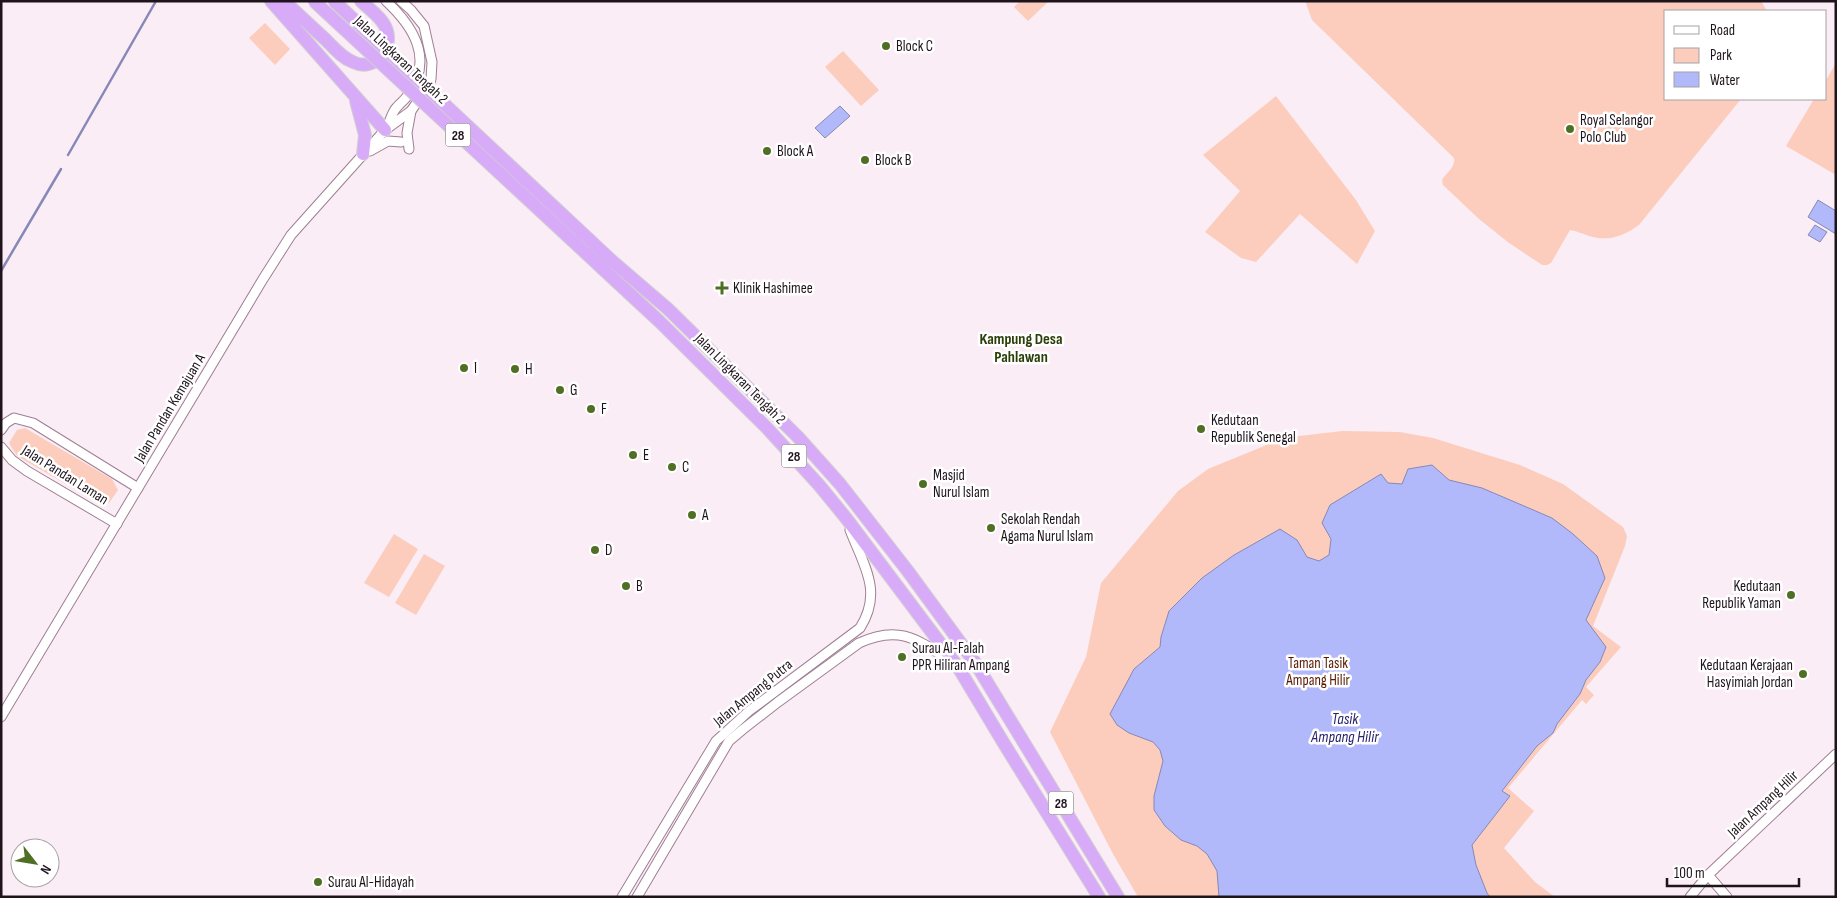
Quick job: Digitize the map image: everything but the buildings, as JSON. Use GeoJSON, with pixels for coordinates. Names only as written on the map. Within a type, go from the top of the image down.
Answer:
{"type":"FeatureCollection","features":[{"type":"Feature","properties":{"kind":"highway"},"geometry":{"type":"LineString","coordinates":[[271,1],[385,130]]}},
{"type":"Feature","properties":{"kind":"highway"},"geometry":{"type":"LineString","coordinates":[[284,1],[344,58],[361,65],[370,64],[384,54],[389,36],[385,25],[361,1]]}},
{"type":"Feature","properties":{"kind":"highway","name":"Jalan Lingkaran Tengah 2"},"geometry":{"type":"LineString","coordinates":[[314,1],[607,265],[681,323],[798,437],[840,484],[976,664],[1118,897]]}},
{"type":"Feature","properties":{"kind":"highway","name":"Jalan Lingkaran Tengah 2"},"geometry":{"type":"LineString","coordinates":[[334,1],[607,265],[659,321],[774,435],[819,485],[958,667],[1002,742],[1099,897]]}},
{"type":"Feature","properties":{"kind":"highway"},"geometry":{"type":"LineString","coordinates":[[354,96],[365,135],[363,154]]}},
{"type":"Feature","properties":{"kind":"street","name":"Jalan Pandan Kemajuan A"},"geometry":{"type":"LineString","coordinates":[[385,130],[396,108],[408,96],[416,80],[420,56],[418,44],[408,23],[386,1]]}},
{"type":"Feature","properties":{"kind":"street","name":"Jalan Pandan Kemajuan A"},"geometry":{"type":"LineString","coordinates":[[1,717],[291,235],[385,130],[411,111],[424,94],[431,78],[432,62],[428,42],[422,23],[402,1]]}},
{"type":"Feature","properties":{"kind":"street"},"geometry":{"type":"LineString","coordinates":[[409,149],[407,133],[411,111]]}},
{"type":"Feature","properties":{"kind":"street"},"geometry":{"type":"LineString","coordinates":[[363,154],[388,142],[401,142]]}},
{"type":"Feature","properties":{"kind":"street","name":"Jalan Pandan Laman"},"geometry":{"type":"LineString","coordinates":[[1,430],[6,423],[14,418],[33,423],[138,488]]}},
{"type":"Feature","properties":{"kind":"street","name":"Jalan Pandan Laman"},"geometry":{"type":"LineString","coordinates":[[1,447],[12,460],[27,471],[116,524]]}},
{"type":"Feature","properties":{"kind":"street","name":"Jalan Ampang Putra"},"geometry":{"type":"LineString","coordinates":[[622,897],[716,741],[749,711],[860,628],[866,618],[871,604],[872,591],[869,577],[846,518]]}},
{"type":"Feature","properties":{"kind":"street","name":"Jalan Ampang Putra"},"geometry":{"type":"LineString","coordinates":[[637,897],[730,741],[749,724],[859,643],[871,638],[898,634],[911,637],[958,667]]}},
{"type":"Feature","properties":{"kind":"street","name":"Jalan Ampang Hilir"},"geometry":{"type":"LineString","coordinates":[[1690,897],[1708,876],[1836,754]]}},
{"type":"Feature","properties":{"kind":"street"},"geometry":{"type":"LineString","coordinates":[[1708,876],[1727,897]]}},
{"type":"Feature","properties":{"kind":"green space"},"geometry":{"type":"Polygon","coordinates":[[[1020,1],[1049,1],[1028,21],[1014,7],[1020,1]]]}},
{"type":"Feature","properties":{"kind":"green space","name":"Royal Selangor Polo Club"},"geometry":{"type":"Polygon","coordinates":[[[1305,1],[1761,1],[1766,10],[1664,10],[1664,100],[1740,100],[1639,225],[1622,235],[1609,238],[1596,238],[1570,230],[1551,263],[1547,265],[1542,265],[1509,243],[1479,219],[1443,185],[1442,180],[1452,167],[1454,158],[1312,20],[1305,1]]]}},
{"type":"Feature","properties":{"kind":"green space"},"geometry":{"type":"Polygon","coordinates":[[[265,23],[290,49],[275,65],[249,38],[265,23]]]}},
{"type":"Feature","properties":{"kind":"green space"},"geometry":{"type":"Polygon","coordinates":[[[843,51],[879,90],[861,106],[825,67],[843,51]]]}},
{"type":"Feature","properties":{"kind":"green space"},"geometry":{"type":"Polygon","coordinates":[[[1836,63],[1836,175],[1786,146],[1813,100],[1827,100],[1827,78],[1836,63]]]}},
{"type":"Feature","properties":{"kind":"green space"},"geometry":{"type":"Polygon","coordinates":[[[1276,96],[1356,200],[1375,231],[1357,264],[1300,214],[1256,262],[1241,258],[1205,232],[1240,191],[1203,155],[1276,96]]]}},
{"type":"Feature","properties":{"kind":"green space"},"geometry":{"type":"Polygon","coordinates":[[[25,428],[112,479],[118,490],[109,503],[92,499],[17,456],[9,443],[17,430],[25,428]]]}},
{"type":"Feature","properties":{"kind":"green space","name":"Tasik Ampang Hilir"},"geometry":{"type":"Polygon","coordinates":[[[1342,431],[1400,432],[1433,438],[1520,465],[1563,484],[1623,527],[1627,536],[1625,546],[1593,626],[1621,647],[1586,687],[1594,695],[1586,704],[1582,700],[1508,788],[1534,811],[1504,848],[1535,882],[1555,897],[1138,897],[1113,854],[1050,732],[1086,657],[1101,583],[1178,491],[1208,469],[1269,444],[1291,437],[1342,431]]]}},
{"type":"Feature","properties":{"kind":"green space"},"geometry":{"type":"Polygon","coordinates":[[[394,534],[418,549],[389,597],[364,583],[394,534]]]}},
{"type":"Feature","properties":{"kind":"green space"},"geometry":{"type":"Polygon","coordinates":[[[424,554],[445,566],[416,615],[395,603],[424,554]]]}},
{"type":"Feature","properties":{"kind":"water"},"geometry":{"type":"Polygon","coordinates":[[[840,106],[850,116],[825,138],[815,128],[840,106]]]}},
{"type":"Feature","properties":{"kind":"water"},"geometry":{"type":"Polygon","coordinates":[[[1818,200],[1836,211],[1836,234],[1808,217],[1818,200]]]}},
{"type":"Feature","properties":{"kind":"water"},"geometry":{"type":"Polygon","coordinates":[[[1815,225],[1827,232],[1820,242],[1808,235],[1815,225]]]}},
{"type":"Feature","properties":{"kind":"water","name":"Tasik Ampang Hilir"},"geometry":{"type":"Polygon","coordinates":[[[1432,465],[1449,480],[1482,488],[1552,518],[1597,556],[1605,578],[1586,620],[1606,647],[1600,662],[1586,680],[1580,694],[1557,724],[1553,733],[1537,746],[1502,791],[1510,796],[1472,845],[1476,865],[1490,897],[1219,897],[1217,871],[1207,854],[1197,846],[1181,840],[1165,826],[1154,810],[1154,796],[1163,761],[1160,750],[1153,742],[1129,733],[1117,725],[1110,714],[1134,669],[1160,647],[1169,611],[1202,578],[1234,555],[1280,529],[1297,540],[1307,557],[1319,561],[1329,555],[1331,539],[1322,523],[1330,505],[1381,474],[1388,483],[1402,484],[1408,469],[1432,465]]]}},
{"type":"Feature","properties":{"kind":"waterway"},"geometry":{"type":"LineString","coordinates":[[68,155],[156,1]]}},
{"type":"Feature","properties":{"kind":"waterway"},"geometry":{"type":"LineString","coordinates":[[1,271],[61,169]]}},
{"type":"Feature","properties":{"kind":"place","name":"Block C"},"geometry":{"type":"Point","coordinates":[886,46]}},
{"type":"Feature","properties":{"kind":"place","name":"Royal Selangor Polo Club"},"geometry":{"type":"Point","coordinates":[1570,129]}},
{"type":"Feature","properties":{"kind":"place","name":"Block A"},"geometry":{"type":"Point","coordinates":[767,151]}},
{"type":"Feature","properties":{"kind":"place","name":"Block B"},"geometry":{"type":"Point","coordinates":[865,160]}},
{"type":"Feature","properties":{"kind":"place","name":"Klinik Hashimee"},"geometry":{"type":"Point","coordinates":[722,288]}},
{"type":"Feature","properties":{"kind":"place","name":"I"},"geometry":{"type":"Point","coordinates":[464,368]}},
{"type":"Feature","properties":{"kind":"place","name":"H"},"geometry":{"type":"Point","coordinates":[515,369]}},
{"type":"Feature","properties":{"kind":"place","name":"G"},"geometry":{"type":"Point","coordinates":[560,390]}},
{"type":"Feature","properties":{"kind":"place","name":"F"},"geometry":{"type":"Point","coordinates":[591,409]}},
{"type":"Feature","properties":{"kind":"place","name":"Kedutaan Republik Senegal"},"geometry":{"type":"Point","coordinates":[1201,429]}},
{"type":"Feature","properties":{"kind":"place","name":"E"},"geometry":{"type":"Point","coordinates":[633,455]}},
{"type":"Feature","properties":{"kind":"place","name":"C"},"geometry":{"type":"Point","coordinates":[672,467]}},
{"type":"Feature","properties":{"kind":"place","name":"Masjid Nurul Islam"},"geometry":{"type":"Point","coordinates":[923,484]}},
{"type":"Feature","properties":{"kind":"place","name":"A"},"geometry":{"type":"Point","coordinates":[692,515]}},
{"type":"Feature","properties":{"kind":"place","name":"Sekolah Rendah Agama Nurul Islam"},"geometry":{"type":"Point","coordinates":[991,528]}},
{"type":"Feature","properties":{"kind":"place","name":"D"},"geometry":{"type":"Point","coordinates":[595,550]}},
{"type":"Feature","properties":{"kind":"place","name":"B"},"geometry":{"type":"Point","coordinates":[626,586]}},
{"type":"Feature","properties":{"kind":"place","name":"Kedutaan Republik Yaman"},"geometry":{"type":"Point","coordinates":[1791,595]}},
{"type":"Feature","properties":{"kind":"place","name":"Surau Al-Falah PPR Hiliran Ampang"},"geometry":{"type":"Point","coordinates":[902,657]}},
{"type":"Feature","properties":{"kind":"place","name":"Kedutaan Kerajaan Hasyimiah Jordan"},"geometry":{"type":"Point","coordinates":[1803,674]}},
{"type":"Feature","properties":{"kind":"place","name":"Surau Al-Hidayah"},"geometry":{"type":"Point","coordinates":[318,882]}},
{"type":"Feature","properties":{"kind":"district","name":"Kampung Desa Pahlawan"},"geometry":{"type":"Point","coordinates":[1021,348]}},
{"type":"Feature","properties":{"kind":"park label","name":"Taman Tasik Ampang Hilir"},"geometry":{"type":"Point","coordinates":[1318,672]}}]}
